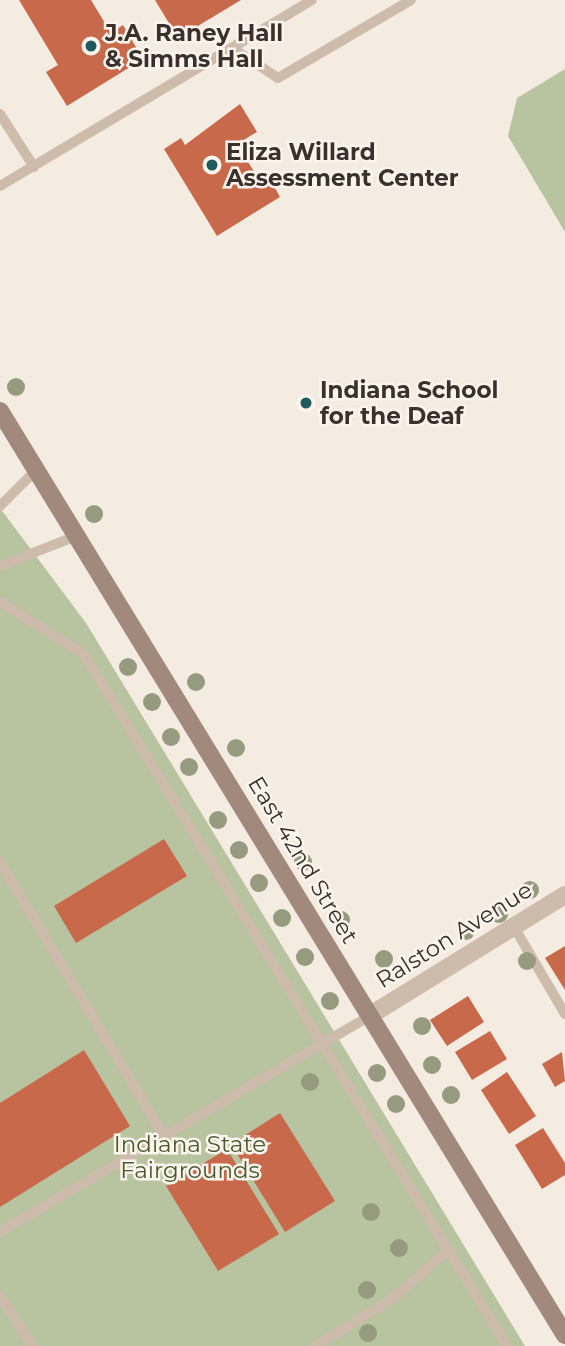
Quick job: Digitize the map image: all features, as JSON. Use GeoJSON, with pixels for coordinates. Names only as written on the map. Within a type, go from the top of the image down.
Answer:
{"type":"FeatureCollection","features":[{"type":"Feature","properties":{"kind":"street","name":"East 42nd Street"},"geometry":{"type":"LineString","coordinates":[[0,411],[369,1016],[563,1326]]}},
{"type":"Feature","properties":{"kind":"street","name":"Ralston Avenue"},"geometry":{"type":"LineString","coordinates":[[369,1016],[565,895]]}},
{"type":"Feature","properties":{"kind":"lane"},"geometry":{"type":"LineString","coordinates":[[0,186],[312,0]]}},
{"type":"Feature","properties":{"kind":"lane"},"geometry":{"type":"LineString","coordinates":[[232,48],[278,78],[411,0]]}},
{"type":"Feature","properties":{"kind":"lane"},"geometry":{"type":"LineString","coordinates":[[0,114],[33,167]]}},
{"type":"Feature","properties":{"kind":"lane"},"geometry":{"type":"LineString","coordinates":[[0,506],[36,470]]}},
{"type":"Feature","properties":{"kind":"lane"},"geometry":{"type":"LineString","coordinates":[[0,566],[76,536]]}},
{"type":"Feature","properties":{"kind":"lane"},"geometry":{"type":"LineString","coordinates":[[0,601],[84,654],[508,1346]]}},
{"type":"Feature","properties":{"kind":"lane"},"geometry":{"type":"LineString","coordinates":[[0,862],[163,1134]]}},
{"type":"Feature","properties":{"kind":"lane"},"geometry":{"type":"LineString","coordinates":[[514,927],[565,1014]]}},
{"type":"Feature","properties":{"kind":"lane"},"geometry":{"type":"LineString","coordinates":[[0,1232],[163,1134],[369,1016]]}},
{"type":"Feature","properties":{"kind":"lane"},"geometry":{"type":"LineString","coordinates":[[316,1346],[393,1298],[449,1250]]}},
{"type":"Feature","properties":{"kind":"lane"},"geometry":{"type":"LineString","coordinates":[[0,1296],[33,1346]]}},
{"type":"Feature","properties":{"kind":"green space"},"geometry":{"type":"Polygon","coordinates":[[[565,69],[565,232],[508,136],[517,98],[565,69]]]}},
{"type":"Feature","properties":{"kind":"green space","name":"Indiana State Fairgrounds"},"geometry":{"type":"Polygon","coordinates":[[[0,508],[86,623],[525,1346],[0,1346],[0,508]]]}},
{"type":"Feature","properties":{"kind":"building","name":"J.A. Raney Hall & Simms Hall"},"geometry":{"type":"Polygon","coordinates":[[[19,0],[91,0],[111,33],[123,25],[143,59],[67,106],[46,72],[58,65],[19,0]]]}},
{"type":"Feature","properties":{"kind":"building","name":"J.A. Raney Hall & Simms Hall"},"geometry":{"type":"Polygon","coordinates":[[[155,0],[241,0],[178,38],[155,0]]]}},
{"type":"Feature","properties":{"kind":"building","name":"Eliza Willard Assessment Center"},"geometry":{"type":"Polygon","coordinates":[[[240,104],[257,132],[237,144],[263,186],[271,181],[280,197],[217,236],[164,149],[181,138],[185,145],[240,104]]]}},
{"type":"Feature","properties":{"kind":"building"},"geometry":{"type":"Polygon","coordinates":[[[164,839],[187,876],[76,943],[54,906],[164,839]]]}},
{"type":"Feature","properties":{"kind":"building"},"geometry":{"type":"Polygon","coordinates":[[[565,946],[565,990],[545,958],[565,946]]]}},
{"type":"Feature","properties":{"kind":"building"},"geometry":{"type":"Polygon","coordinates":[[[468,996],[484,1022],[447,1046],[430,1020],[468,996]]]}},
{"type":"Feature","properties":{"kind":"building"},"geometry":{"type":"Polygon","coordinates":[[[490,1031],[507,1059],[472,1080],[455,1052],[490,1031]]]}},
{"type":"Feature","properties":{"kind":"building"},"geometry":{"type":"Polygon","coordinates":[[[84,1050],[130,1126],[0,1207],[0,1103],[84,1050]]]}},
{"type":"Feature","properties":{"kind":"building"},"geometry":{"type":"Polygon","coordinates":[[[562,1052],[565,1081],[555,1087],[542,1064],[562,1052]]]}},
{"type":"Feature","properties":{"kind":"building"},"geometry":{"type":"Polygon","coordinates":[[[507,1072],[536,1116],[509,1134],[481,1090],[507,1072]]]}},
{"type":"Feature","properties":{"kind":"building"},"geometry":{"type":"Polygon","coordinates":[[[280,1113],[335,1201],[285,1232],[231,1144],[280,1113]]]}},
{"type":"Feature","properties":{"kind":"building"},"geometry":{"type":"Polygon","coordinates":[[[543,1128],[565,1163],[565,1175],[542,1189],[515,1145],[543,1128]]]}},
{"type":"Feature","properties":{"kind":"building"},"geometry":{"type":"Polygon","coordinates":[[[227,1149],[279,1234],[218,1271],[166,1186],[227,1149]]]}},
{"type":"Feature","properties":{"kind":"place","name":"J.A. Raney Hall & Simms Hall"},"geometry":{"type":"Point","coordinates":[91,46]}},
{"type":"Feature","properties":{"kind":"place","name":"Eliza Willard Assessment Center"},"geometry":{"type":"Point","coordinates":[212,165]}},
{"type":"Feature","properties":{"kind":"place","name":"Indiana School for the Deaf"},"geometry":{"type":"Point","coordinates":[306,403]}}]}
